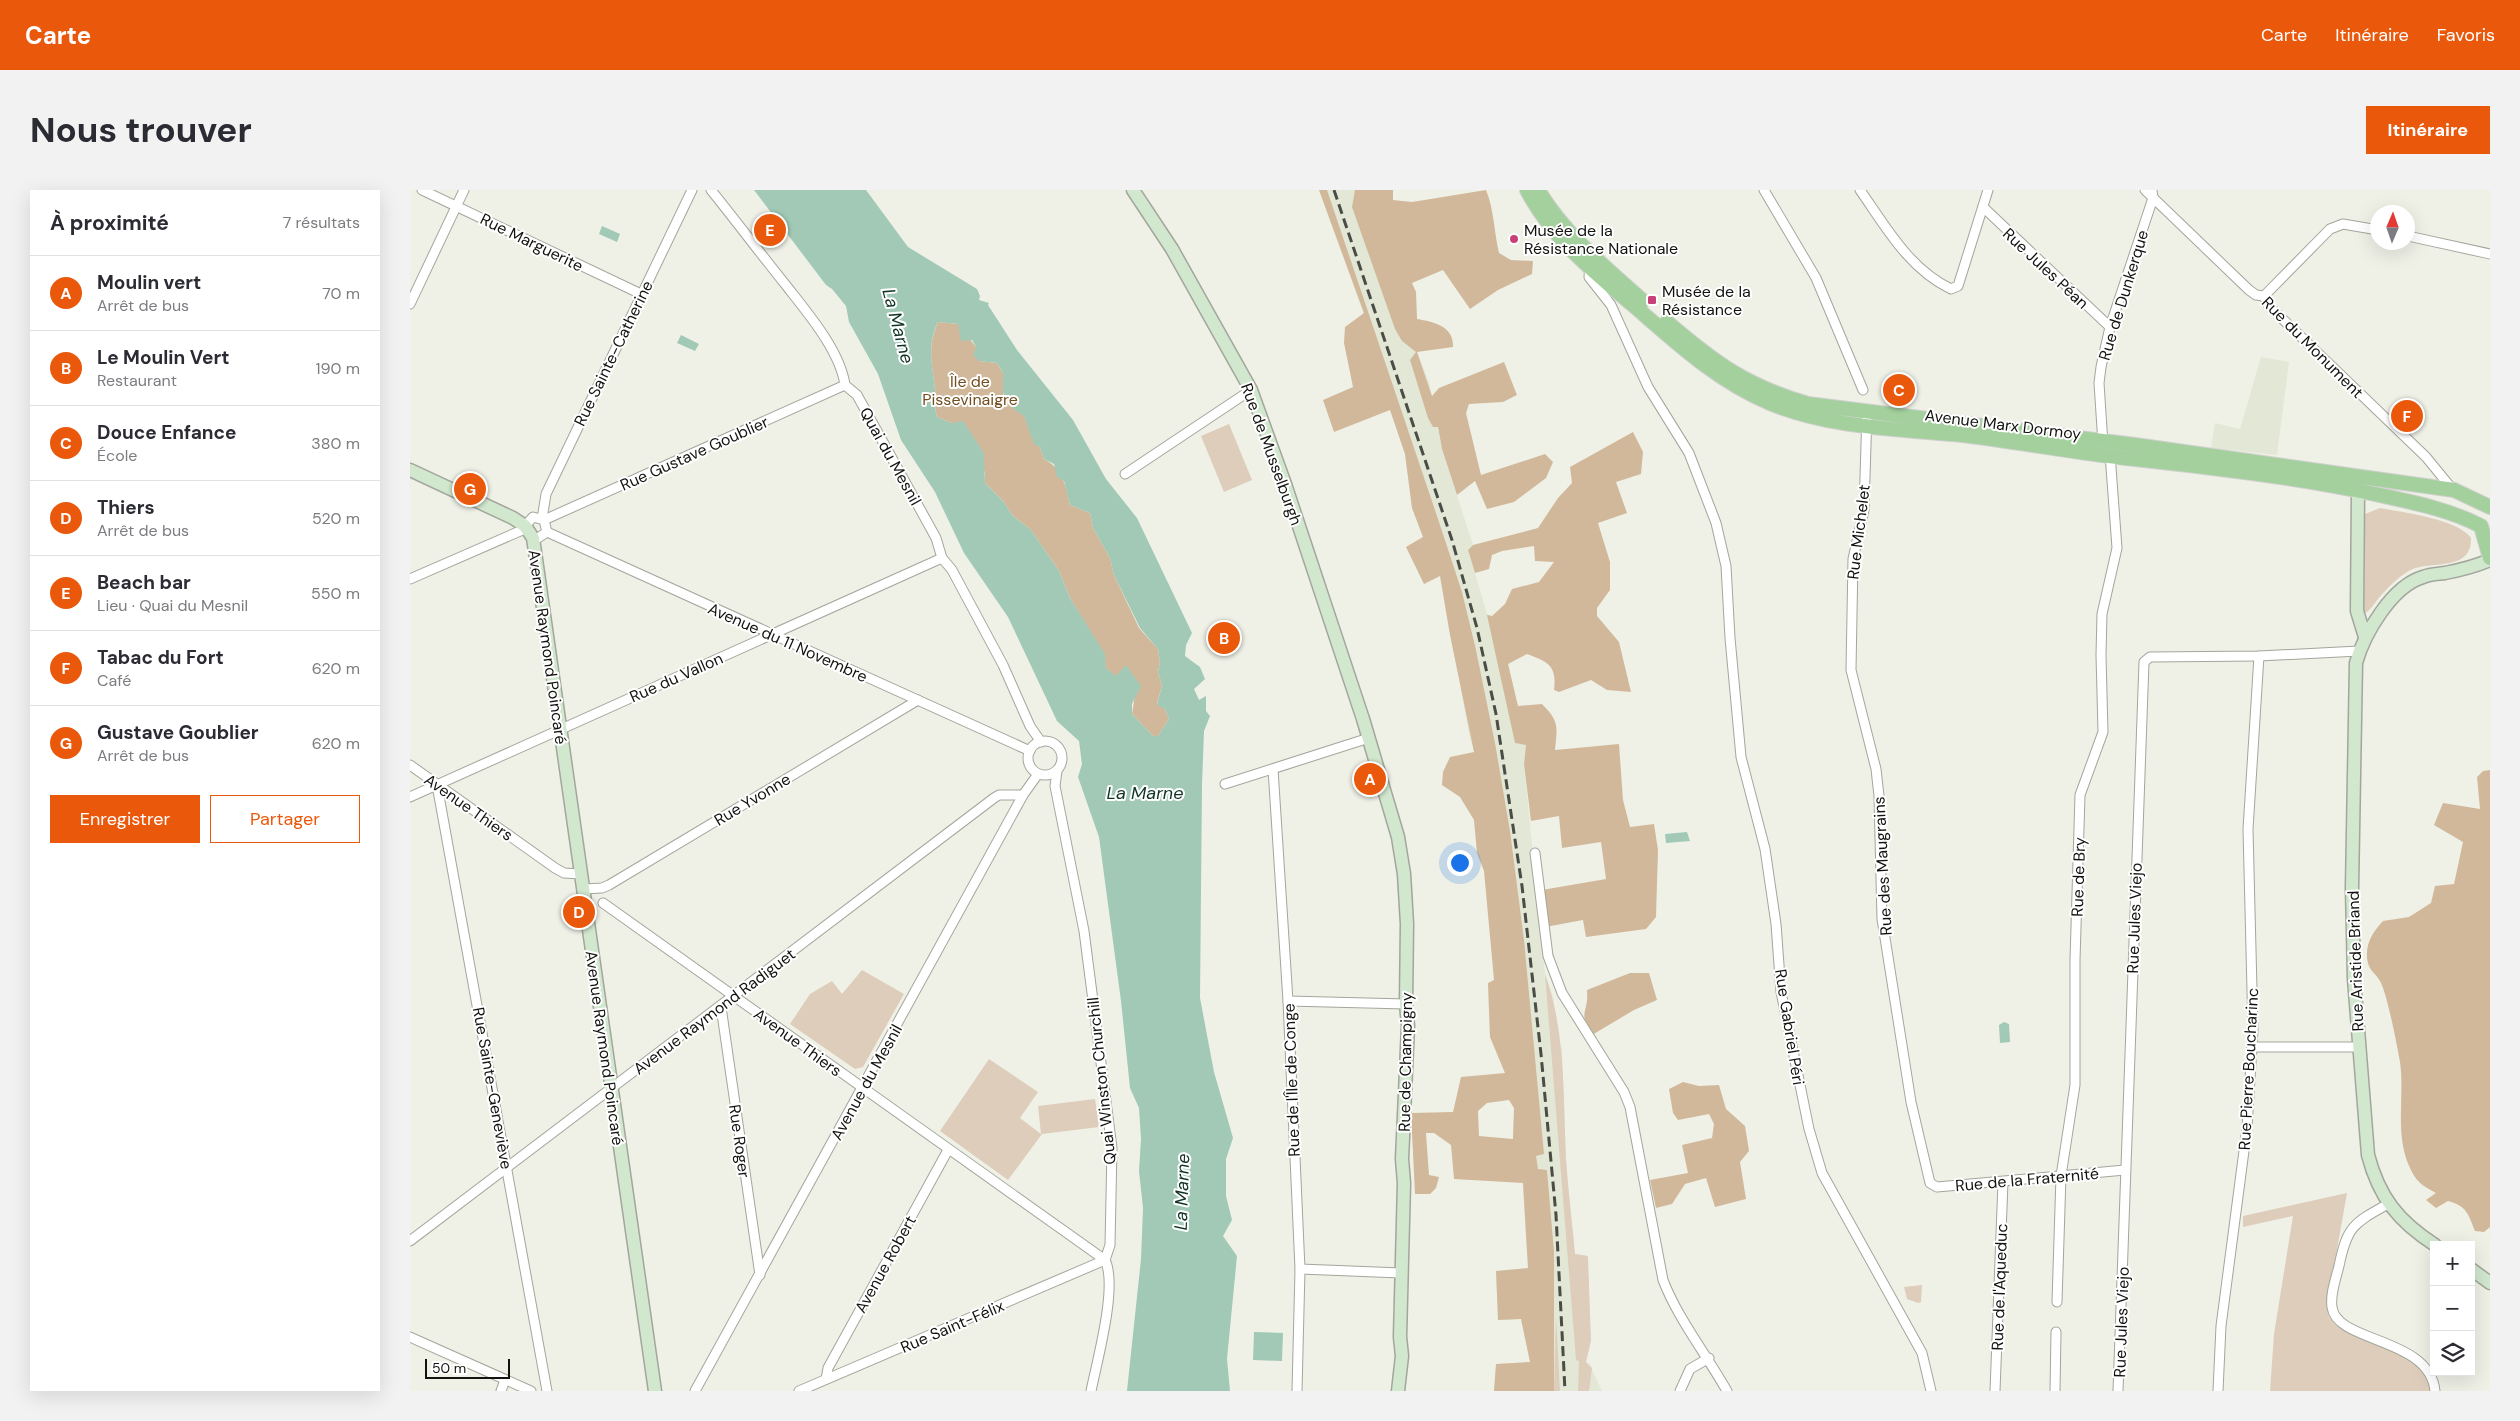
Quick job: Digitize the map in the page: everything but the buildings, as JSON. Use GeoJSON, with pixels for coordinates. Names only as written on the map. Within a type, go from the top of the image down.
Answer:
{"type":"FeatureCollection","features":[{"type":"Feature","properties":{"kind":"main road","name":"Avenue Marx Dormoy"},"geometry":{"type":"LineString","coordinates":[[1526,190],[1560,238],[1592,263],[1694,358],[1731,384],[1771,403],[1805,415],[1867,418],[2101,442],[2454,490],[2490,507]]}},
{"type":"Feature","properties":{"kind":"main road","name":"Avenue Marx Dormoy"},"geometry":{"type":"LineString","coordinates":[[1538,190],[1592,263]]}},
{"type":"Feature","properties":{"kind":"main road","name":"Avenue Marx Dormoy"},"geometry":{"type":"LineString","coordinates":[[1867,418],[2112,457],[2221,468],[2358,491],[2463,516],[2481,526],[2490,559]]}},
{"type":"Feature","properties":{"kind":"main road"},"geometry":{"type":"LineString","coordinates":[[2484,539],[2490,525]]}},
{"type":"Feature","properties":{"kind":"street","name":"Rue Marguerite"},"geometry":{"type":"LineString","coordinates":[[422,190],[641,294]]}},
{"type":"Feature","properties":{"kind":"street"},"geometry":{"type":"LineString","coordinates":[[410,304],[464,190]]}},
{"type":"Feature","properties":{"kind":"street","name":"Rue Sainte-Catherine"},"geometry":{"type":"LineString","coordinates":[[546,532],[543,519],[546,494],[692,190]]}},
{"type":"Feature","properties":{"kind":"street","name":"Quai du Mesnil"},"geometry":{"type":"LineString","coordinates":[[711,190],[809,315],[843,372],[845,385],[857,395],[936,538],[942,558],[952,570],[1003,665],[1030,726],[1041,742]]}},
{"type":"Feature","properties":{"kind":"street","name":"Rue de Musselburgh"},"geometry":{"type":"LineString","coordinates":[[1133,190],[1172,249],[1251,390],[1285,484],[1369,738]]}},
{"type":"Feature","properties":{"kind":"street"},"geometry":{"type":"LineString","coordinates":[[1764,190],[1816,278],[1863,390]]}},
{"type":"Feature","properties":{"kind":"street"},"geometry":{"type":"LineString","coordinates":[[1860,190],[1908,258],[1939,284],[1951,290],[1958,286],[1988,190]]}},
{"type":"Feature","properties":{"kind":"street","name":"Rue du Monument"},"geometry":{"type":"LineString","coordinates":[[2145,190],[2152,194],[2249,290],[2264,296],[2268,306],[2426,457],[2454,490]]}},
{"type":"Feature","properties":{"kind":"street","name":"Rue de Dunkerque"},"geometry":{"type":"LineString","coordinates":[[2101,442],[2099,384],[2110,328],[2152,194]]}},
{"type":"Feature","properties":{"kind":"street","name":"Rue Jules Péan"},"geometry":{"type":"LineString","coordinates":[[1983,207],[2110,328]]}},
{"type":"Feature","properties":{"kind":"street"},"geometry":{"type":"LineString","coordinates":[[2264,296],[2330,229],[2343,224],[2370,229]]}},
{"type":"Feature","properties":{"kind":"street"},"geometry":{"type":"LineString","coordinates":[[2415,238],[2490,254]]}},
{"type":"Feature","properties":{"kind":"street","name":"Rue Gabriel Péri"},"geometry":{"type":"LineString","coordinates":[[1592,263],[1589,277],[1610,305],[1648,388],[1675,428],[1701,481],[1716,523],[1726,566],[1730,638],[1741,757],[1765,848],[1776,924],[1781,992],[1808,1129],[1822,1173],[1922,1353],[1931,1391]]}},
{"type":"Feature","properties":{"kind":"street","name":"Rue Gustave Goublier"},"geometry":{"type":"LineString","coordinates":[[528,531],[533,518],[543,519],[845,385]]}},
{"type":"Feature","properties":{"kind":"street"},"geometry":{"type":"LineString","coordinates":[[1125,474],[1251,390]]}},
{"type":"Feature","properties":{"kind":"street","name":"Rue Michelet"},"geometry":{"type":"LineString","coordinates":[[1850,638],[1853,559],[1864,510],[1867,418]]}},
{"type":"Feature","properties":{"kind":"street"},"geometry":{"type":"LineString","coordinates":[[2101,442],[2112,457]]}},
{"type":"Feature","properties":{"kind":"street","name":"Rue de Bry"},"geometry":{"type":"LineString","coordinates":[[2057,1302],[2061,1176],[2075,1085],[2075,960],[2080,795],[2103,732],[2102,614],[2117,548],[2112,457]]}},
{"type":"Feature","properties":{"kind":"street"},"geometry":{"type":"LineString","coordinates":[[410,470],[513,518],[538,538],[546,532]]}},
{"type":"Feature","properties":{"kind":"street"},"geometry":{"type":"LineString","coordinates":[[2358,491],[2357,611],[2365,637]]}},
{"type":"Feature","properties":{"kind":"street"},"geometry":{"type":"LineString","coordinates":[[410,579],[528,531]]}},
{"type":"Feature","properties":{"kind":"street","name":"Avenue Raymond Poincaré"},"geometry":{"type":"LineString","coordinates":[[528,531],[560,729],[655,1391]]}},
{"type":"Feature","properties":{"kind":"street","name":"Avenue du 11 Novembre"},"geometry":{"type":"LineString","coordinates":[[546,532],[1030,751]]}},
{"type":"Feature","properties":{"kind":"street","name":"Rue du Vallon"},"geometry":{"type":"LineString","coordinates":[[410,797],[769,634],[942,558]]}},
{"type":"Feature","properties":{"kind":"street","name":"Rue Aristide Briand"},"geometry":{"type":"LineString","coordinates":[[2430,1241],[2412,1228],[2388,1204],[2374,1179],[2368,1155],[2359,1048],[2352,888],[2356,663],[2365,637],[2378,617],[2400,592],[2412,582],[2422,577],[2447,573],[2490,559]]}},
{"type":"Feature","properties":{"kind":"street","name":"Rue des Maugrains"},"geometry":{"type":"LineString","coordinates":[[1850,638],[1851,670],[1876,768],[1879,796],[1882,919],[1911,1102],[1930,1182]]}},
{"type":"Feature","properties":{"kind":"street","name":"Rue Jules Viejo"},"geometry":{"type":"LineString","coordinates":[[2118,1391],[2144,662],[2150,657],[2259,656],[2360,651]]}},
{"type":"Feature","properties":{"kind":"street","name":"Rue Pierre Boucharinc"},"geometry":{"type":"LineString","coordinates":[[2218,1391],[2221,1326],[2247,1128],[2252,1047],[2253,988],[2248,891],[2248,829],[2259,656]]}},
{"type":"Feature","properties":{"kind":"street","name":"Rue Yvonne"},"geometry":{"type":"LineString","coordinates":[[583,890],[602,888],[918,700]]}},
{"type":"Feature","properties":{"kind":"street"},"geometry":{"type":"LineString","coordinates":[[1225,784],[1369,738]]}},
{"type":"Feature","properties":{"kind":"street","name":"Rue de Champigny"},"geometry":{"type":"LineString","coordinates":[[1369,738],[1398,837],[1404,874],[1407,924],[1406,1004],[1408,1026],[1402,1159],[1404,1183],[1400,1338],[1402,1356],[1398,1391]]}},
{"type":"Feature","properties":{"kind":"street"},"geometry":{"type":"LineString","coordinates":[[1041,742],[1052,743],[1060,750],[1062,761],[1057,771],[1048,775],[1038,774],[1028,761],[1030,751],[1041,742]]}},
{"type":"Feature","properties":{"kind":"street","name":"Avenue Thiers"},"geometry":{"type":"LineString","coordinates":[[410,765],[555,868],[564,873],[581,874]]}},
{"type":"Feature","properties":{"kind":"street","name":"Rue de l'Île de Conge"},"geometry":{"type":"LineString","coordinates":[[1273,769],[1288,1001],[1300,1268],[1297,1391]]}},
{"type":"Feature","properties":{"kind":"street","name":"Quai Winston Churchill"},"geometry":{"type":"LineString","coordinates":[[1057,771],[1055,786],[1084,932],[1112,1148],[1110,1245],[1105,1260],[1110,1278],[1109,1297],[1091,1391]]}},
{"type":"Feature","properties":{"kind":"street","name":"Avenue du Mesnil"},"geometry":{"type":"LineString","coordinates":[[695,1391],[1023,795],[1038,774]]}},
{"type":"Feature","properties":{"kind":"street","name":"Rue Sainte-Geneviève"},"geometry":{"type":"LineString","coordinates":[[437,785],[547,1391]]}},
{"type":"Feature","properties":{"kind":"street","name":"Avenue Raymond Radiguet"},"geometry":{"type":"LineString","coordinates":[[410,1241],[507,1166],[735,997],[994,798],[999,795],[1023,795]]}},
{"type":"Feature","properties":{"kind":"street"},"geometry":{"type":"LineString","coordinates":[[1535,853],[1548,956],[1562,993],[1624,1092],[1630,1107],[1663,1280],[1670,1299],[1709,1358],[1726,1391]]}},
{"type":"Feature","properties":{"kind":"street"},"geometry":{"type":"LineString","coordinates":[[586,907],[603,903],[605,897],[602,888]]}},
{"type":"Feature","properties":{"kind":"street","name":"Avenue Thiers"},"geometry":{"type":"LineString","coordinates":[[603,903],[1105,1260]]}},
{"type":"Feature","properties":{"kind":"street"},"geometry":{"type":"LineString","coordinates":[[1288,1001],[1406,1004]]}},
{"type":"Feature","properties":{"kind":"street","name":"Rue Roger"},"geometry":{"type":"LineString","coordinates":[[721,1007],[760,1275]]}},
{"type":"Feature","properties":{"kind":"street"},"geometry":{"type":"LineString","coordinates":[[2252,1047],[2359,1048]]}},
{"type":"Feature","properties":{"kind":"street","name":"Avenue Robert"},"geometry":{"type":"LineString","coordinates":[[826,1380],[828,1368],[948,1150]]}},
{"type":"Feature","properties":{"kind":"street","name":"Rue de la Fraternité"},"geometry":{"type":"LineString","coordinates":[[1930,1182],[1937,1187],[2125,1170]]}},
{"type":"Feature","properties":{"kind":"street","name":"Rue de l'Aqueduc"},"geometry":{"type":"LineString","coordinates":[[1995,1391],[2003,1182]]}},
{"type":"Feature","properties":{"kind":"street"},"geometry":{"type":"LineString","coordinates":[[2388,1204],[2358,1221],[2344,1243],[2332,1308],[2338,1320],[2409,1354],[2424,1364],[2434,1380],[2435,1391]]}},
{"type":"Feature","properties":{"kind":"street","name":"Rue Saint-Félix"},"geometry":{"type":"LineString","coordinates":[[799,1391],[1105,1260]]}},
{"type":"Feature","properties":{"kind":"street"},"geometry":{"type":"LineString","coordinates":[[1300,1268],[1401,1273]]}},
{"type":"Feature","properties":{"kind":"street"},"geometry":{"type":"LineString","coordinates":[[2475,1271],[2490,1279]]}},
{"type":"Feature","properties":{"kind":"street"},"geometry":{"type":"LineString","coordinates":[[2475,1272],[2490,1283]]}},
{"type":"Feature","properties":{"kind":"street"},"geometry":{"type":"LineString","coordinates":[[2055,1391],[2056,1332]]}},
{"type":"Feature","properties":{"kind":"street"},"geometry":{"type":"LineString","coordinates":[[410,1337],[531,1391]]}},
{"type":"Feature","properties":{"kind":"street"},"geometry":{"type":"LineString","coordinates":[[1680,1391],[1690,1369],[1709,1358]]}},
{"type":"Feature","properties":{"kind":"street"},"geometry":{"type":"LineString","coordinates":[[501,1391],[505,1380]]}},
{"type":"Feature","properties":{"kind":"shaded area"},"geometry":{"type":"Polygon","coordinates":[[[1319,190],[1371,190],[1386,233],[1416,292],[1417,352],[1429,382],[1442,449],[1473,545],[1468,550],[1487,614],[1492,616],[1500,627],[1526,744],[1524,764],[1545,974],[1553,997],[1562,1050],[1566,1161],[1575,1254],[1588,1256],[1585,1362],[1590,1365],[1602,1391],[1494,1391],[1496,1364],[1530,1362],[1521,1319],[1498,1320],[1496,1271],[1528,1268],[1522,1173],[1513,1139],[1514,1108],[1509,1100],[1508,1080],[1490,1037],[1488,983],[1494,980],[1482,778],[1469,734],[1440,576],[1424,584],[1406,547],[1423,537],[1412,508],[1405,454],[1375,364],[1371,335],[1319,190]]]}},
{"type":"Feature","properties":{"kind":"shaded area"},"geometry":{"type":"Polygon","coordinates":[[[2261,357],[2289,362],[2277,455],[2211,448],[2215,423],[2240,429],[2261,357]]]}},
{"type":"Feature","properties":{"kind":"shaded area"},"geometry":{"type":"Polygon","coordinates":[[[1229,424],[1252,480],[1224,492],[1201,436],[1229,424]]]}},
{"type":"Feature","properties":{"kind":"shaded area"},"geometry":{"type":"Polygon","coordinates":[[[2380,508],[2429,517],[2454,526],[2464,531],[2471,538],[2470,548],[2465,556],[2459,560],[2408,571],[2390,586],[2371,609],[2365,613],[2363,611],[2362,519],[2365,514],[2380,508]]]}},
{"type":"Feature","properties":{"kind":"shaded area"},"geometry":{"type":"Polygon","coordinates":[[[862,970],[904,994],[863,1067],[855,1069],[790,1024],[810,994],[832,981],[842,994],[862,970]]]}},
{"type":"Feature","properties":{"kind":"shaded area"},"geometry":{"type":"Polygon","coordinates":[[[1545,974],[1557,1018],[1560,1042],[1564,1089],[1566,1159],[1575,1254],[1588,1256],[1591,1341],[1586,1362],[1592,1368],[1589,1391],[1578,1391],[1579,1361],[1576,1360],[1545,974]]]}},
{"type":"Feature","properties":{"kind":"shaded area"},"geometry":{"type":"Polygon","coordinates":[[[989,1059],[1038,1092],[1020,1118],[1041,1134],[1038,1106],[1095,1099],[1099,1127],[1042,1134],[1008,1180],[940,1131],[989,1059]]]}},
{"type":"Feature","properties":{"kind":"shaded area"},"geometry":{"type":"Polygon","coordinates":[[[2347,1193],[2327,1306],[2329,1317],[2337,1326],[2399,1354],[2423,1368],[2433,1391],[2270,1391],[2274,1334],[2293,1216],[2243,1227],[2243,1216],[2347,1193]]]}},
{"type":"Feature","properties":{"kind":"shaded area"},"geometry":{"type":"Polygon","coordinates":[[[1922,1285],[1921,1302],[1918,1303],[1907,1299],[1904,1287],[1922,1285]]]}},
{"type":"Feature","properties":{"kind":"shaded area"},"geometry":{"type":"Polygon","coordinates":[[[1556,1317],[1560,1391],[1554,1391],[1556,1317]]]}},
{"type":"Feature","properties":{"kind":"green space"},"geometry":{"type":"Polygon","coordinates":[[[1319,190],[1327,190],[1462,592],[1495,743],[1510,831],[1524,940],[1544,1154],[1536,1156],[1538,1169],[1547,1170],[1554,1252],[1554,1391],[1494,1391],[1496,1364],[1530,1362],[1521,1319],[1498,1320],[1496,1271],[1528,1268],[1523,1183],[1454,1179],[1451,1145],[1434,1133],[1426,1133],[1429,1175],[1439,1177],[1436,1188],[1430,1194],[1415,1194],[1411,1113],[1453,1112],[1461,1077],[1505,1073],[1490,1037],[1488,983],[1494,980],[1484,871],[1477,853],[1474,820],[1460,797],[1442,785],[1443,772],[1450,757],[1474,752],[1440,576],[1424,584],[1406,547],[1423,537],[1412,508],[1405,454],[1390,410],[1334,432],[1323,400],[1353,387],[1344,343],[1345,327],[1364,313],[1319,190]],[[1509,1100],[1487,1103],[1478,1111],[1479,1136],[1513,1139],[1514,1108],[1509,1100]]]}},
{"type":"Feature","properties":{"kind":"green space"},"geometry":{"type":"Polygon","coordinates":[[[1355,190],[1393,190],[1393,200],[1412,202],[1486,190],[1491,205],[1499,253],[1511,260],[1533,261],[1532,274],[1498,290],[1470,309],[1443,270],[1412,283],[1416,292],[1417,319],[1442,326],[1450,334],[1452,340],[1453,347],[1417,352],[1432,396],[1439,388],[1504,362],[1517,395],[1503,402],[1469,404],[1466,413],[1481,475],[1545,454],[1553,462],[1546,478],[1514,502],[1487,509],[1475,481],[1457,495],[1442,449],[1438,427],[1433,427],[1428,418],[1410,360],[1416,352],[1402,341],[1395,329],[1352,207],[1355,190]]]}},
{"type":"Feature","properties":{"kind":"green space","name":"Île de Pissevinaigre"},"geometry":{"type":"Polygon","coordinates":[[[938,322],[958,324],[976,347],[979,361],[997,363],[1003,373],[1003,394],[1012,408],[1024,415],[1034,443],[1040,447],[1044,459],[1060,473],[1070,505],[1090,513],[1093,528],[1110,558],[1114,575],[1139,628],[1158,649],[1160,662],[1158,672],[1162,685],[1157,704],[1165,709],[1169,719],[1158,736],[1153,736],[1132,714],[1137,681],[1126,666],[1116,677],[1106,668],[1104,654],[1070,598],[1059,571],[1031,530],[1012,515],[1003,501],[985,483],[985,472],[951,423],[937,417],[931,347],[938,322]]]}},
{"type":"Feature","properties":{"kind":"green space"},"geometry":{"type":"Polygon","coordinates":[[[1633,432],[1643,452],[1641,474],[1616,482],[1627,513],[1598,523],[1610,562],[1610,590],[1597,608],[1597,616],[1619,642],[1631,692],[1607,690],[1591,680],[1559,692],[1554,690],[1554,675],[1546,662],[1527,654],[1508,664],[1518,706],[1542,704],[1555,720],[1557,730],[1555,750],[1619,744],[1623,800],[1630,827],[1654,824],[1658,850],[1656,917],[1646,929],[1586,937],[1583,920],[1540,928],[1536,891],[1606,879],[1601,842],[1562,848],[1559,816],[1531,821],[1524,764],[1526,745],[1515,743],[1487,615],[1492,616],[1505,604],[1512,589],[1539,582],[1554,562],[1535,561],[1534,546],[1502,551],[1492,555],[1489,569],[1475,573],[1468,550],[1473,545],[1538,528],[1558,498],[1572,483],[1570,467],[1633,432]]]}},
{"type":"Feature","properties":{"kind":"green space"},"geometry":{"type":"Polygon","coordinates":[[[2490,770],[2490,1227],[2484,1232],[2475,1231],[2468,1215],[2459,1205],[2448,1201],[2436,1208],[2426,1200],[2436,1193],[2420,1183],[2410,1168],[2402,1142],[2401,1075],[2397,1045],[2384,990],[2379,979],[2369,967],[2367,952],[2371,938],[2383,921],[2409,917],[2431,903],[2435,886],[2454,884],[2463,842],[2434,825],[2443,803],[2480,809],[2477,777],[2483,771],[2490,770]]]}},
{"type":"Feature","properties":{"kind":"green space"},"geometry":{"type":"Polygon","coordinates":[[[1630,973],[1649,973],[1657,1000],[1634,1010],[1592,1035],[1584,1017],[1587,990],[1630,973]]]}},
{"type":"Feature","properties":{"kind":"green space"},"geometry":{"type":"Polygon","coordinates":[[[1683,1082],[1699,1086],[1719,1085],[1726,1109],[1745,1126],[1749,1151],[1740,1162],[1746,1199],[1715,1207],[1706,1178],[1685,1184],[1672,1204],[1656,1208],[1650,1180],[1688,1173],[1682,1145],[1712,1138],[1714,1124],[1709,1114],[1678,1120],[1673,1113],[1669,1089],[1683,1082]]]}},
{"type":"Feature","properties":{"kind":"water","name":"La Marne"},"geometry":{"type":"Polygon","coordinates":[[[754,190],[866,190],[908,247],[977,289],[980,296],[979,300],[989,303],[988,305],[1017,350],[1073,420],[1106,479],[1137,518],[1192,633],[1186,645],[1185,656],[1200,667],[1205,679],[1194,689],[1199,700],[1206,696],[1206,711],[1210,716],[1204,731],[1202,785],[1200,998],[1214,1072],[1233,1138],[1226,1159],[1226,1196],[1232,1220],[1223,1236],[1237,1256],[1227,1359],[1230,1391],[1127,1391],[1141,1259],[1143,1208],[1139,1171],[1141,1139],[1139,1108],[1130,1088],[1121,1001],[1099,837],[1078,777],[1082,764],[1079,741],[1057,721],[1008,617],[964,553],[935,492],[901,440],[878,374],[849,322],[846,306],[832,289],[826,285],[754,190]],[[938,322],[932,338],[931,355],[937,417],[951,423],[963,421],[984,453],[985,483],[1003,501],[1012,515],[1031,530],[1059,571],[1070,598],[1105,654],[1106,668],[1116,676],[1126,665],[1141,686],[1132,704],[1132,714],[1153,736],[1158,736],[1169,719],[1165,709],[1157,705],[1162,685],[1158,672],[1160,662],[1158,649],[1140,628],[1114,575],[1110,558],[1093,528],[1090,513],[1070,505],[1064,481],[1057,477],[1054,464],[1044,459],[1040,447],[1034,444],[1024,416],[1012,408],[1003,393],[1003,373],[997,363],[979,361],[973,355],[976,347],[972,340],[961,341],[958,324],[938,322]]]}},
{"type":"Feature","properties":{"kind":"water"},"geometry":{"type":"Polygon","coordinates":[[[602,226],[620,234],[617,242],[599,234],[602,226]]]}},
{"type":"Feature","properties":{"kind":"water"},"geometry":{"type":"Polygon","coordinates":[[[681,335],[699,344],[695,351],[677,343],[681,335]]]}},
{"type":"Feature","properties":{"kind":"water"},"geometry":{"type":"Polygon","coordinates":[[[1687,832],[1690,841],[1666,843],[1665,834],[1687,832]]]}},
{"type":"Feature","properties":{"kind":"water"},"geometry":{"type":"Polygon","coordinates":[[[2004,1022],[2009,1024],[2010,1042],[2000,1043],[1999,1025],[2004,1022]]]}},
{"type":"Feature","properties":{"kind":"water"},"geometry":{"type":"Polygon","coordinates":[[[1254,1332],[1283,1333],[1282,1361],[1253,1360],[1254,1332]]]}},
{"type":"Feature","properties":{"kind":"railway"},"geometry":{"type":"LineString","coordinates":[[1334,190],[1452,540],[1477,628],[1496,714],[1522,886],[1541,1054],[1556,1215],[1565,1391]]}},
{"type":"Feature","properties":{"kind":"place","name":"Beach bar"},"geometry":{"type":"Point","coordinates":[770,230]}},
{"type":"Feature","properties":{"kind":"place","name":"Musée de la Résistance Nationale"},"geometry":{"type":"Point","coordinates":[1514,239]}},
{"type":"Feature","properties":{"kind":"place","name":"Musée de la Résistance"},"geometry":{"type":"Point","coordinates":[1652,300]}},
{"type":"Feature","properties":{"kind":"place","name":"Douce Enfance"},"geometry":{"type":"Point","coordinates":[1899,390]}},
{"type":"Feature","properties":{"kind":"place","name":"Tabac du Fort"},"geometry":{"type":"Point","coordinates":[2407,416]}},
{"type":"Feature","properties":{"kind":"place","name":"Gustave Goublier"},"geometry":{"type":"Point","coordinates":[470,489]}},
{"type":"Feature","properties":{"kind":"place","name":"Le Moulin Vert"},"geometry":{"type":"Point","coordinates":[1224,638]}},
{"type":"Feature","properties":{"kind":"place","name":"Moulin vert"},"geometry":{"type":"Point","coordinates":[1370,779]}},
{"type":"Feature","properties":{"kind":"place","name":"Thiers"},"geometry":{"type":"Point","coordinates":[579,912]}}]}
